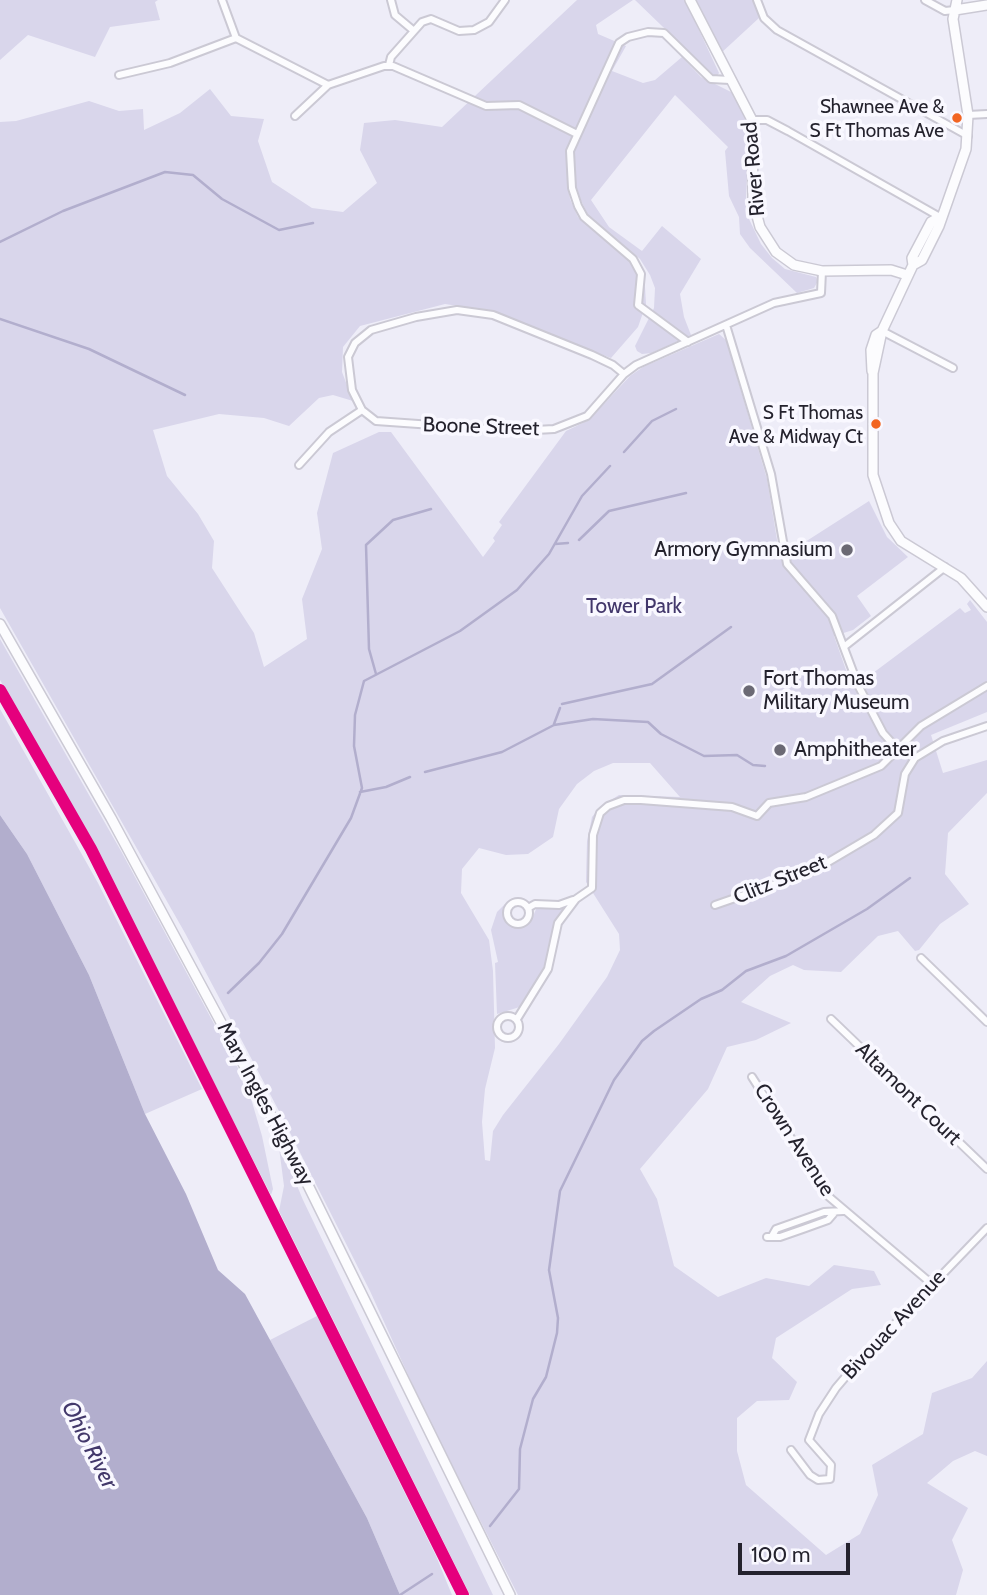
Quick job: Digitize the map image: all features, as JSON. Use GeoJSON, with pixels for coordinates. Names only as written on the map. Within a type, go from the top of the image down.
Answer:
{"type":"FeatureCollection","features":[{"type":"Feature","properties":{"kind":"street"},"geometry":{"type":"LineString","coordinates":[[222,0],[236,38],[328,85]]}},
{"type":"Feature","properties":{"kind":"street"},"geometry":{"type":"LineString","coordinates":[[391,0],[395,15],[414,31]]}},
{"type":"Feature","properties":{"kind":"street"},"geometry":{"type":"LineString","coordinates":[[389,65],[391,57],[414,31],[430,19],[459,31],[474,30],[489,22],[505,0]]}},
{"type":"Feature","properties":{"kind":"street","name":"River Road"},"geometry":{"type":"LineString","coordinates":[[690,0],[752,120],[753,201],[760,227],[776,252],[785,260],[822,271],[891,270],[907,275]]}},
{"type":"Feature","properties":{"kind":"street"},"geometry":{"type":"LineString","coordinates":[[757,0],[764,18],[777,30],[968,135]]}},
{"type":"Feature","properties":{"kind":"street"},"geometry":{"type":"LineString","coordinates":[[925,0],[944,11],[956,5],[987,5]]}},
{"type":"Feature","properties":{"kind":"street"},"geometry":{"type":"LineString","coordinates":[[956,5],[953,27],[968,115],[968,135],[962,167],[940,217],[931,222],[912,258],[913,265],[881,331],[873,373],[872,466],[876,491],[889,523],[901,541],[967,583],[987,607]]}},
{"type":"Feature","properties":{"kind":"street"},"geometry":{"type":"LineString","coordinates":[[688,342],[638,305],[641,274],[637,266],[584,217],[578,206],[570,168],[570,151],[620,44],[636,34],[663,33],[711,79],[730,80]]}},
{"type":"Feature","properties":{"kind":"street"},"geometry":{"type":"LineString","coordinates":[[119,75],[170,64],[236,38]]}},
{"type":"Feature","properties":{"kind":"street"},"geometry":{"type":"LineString","coordinates":[[295,116],[328,85],[389,65],[486,106],[519,105],[577,134]]}},
{"type":"Feature","properties":{"kind":"street"},"geometry":{"type":"LineString","coordinates":[[968,115],[987,114]]}},
{"type":"Feature","properties":{"kind":"street"},"geometry":{"type":"LineString","coordinates":[[752,120],[767,120],[940,217]]}},
{"type":"Feature","properties":{"kind":"street","name":"Boone Street"},"geometry":{"type":"LineString","coordinates":[[362,410],[376,421],[385,422],[517,431],[554,429],[587,416],[624,374],[636,365],[788,298],[821,293],[822,271]]}},
{"type":"Feature","properties":{"kind":"street"},"geometry":{"type":"LineString","coordinates":[[299,465],[329,432],[362,410],[352,390],[348,357],[355,343],[371,331],[388,325],[446,311],[493,315],[592,355],[614,365],[624,374]]}},
{"type":"Feature","properties":{"kind":"street"},"geometry":{"type":"LineString","coordinates":[[726,325],[771,474],[787,564],[827,607],[870,710],[889,741],[915,758],[953,737],[987,726]]}},
{"type":"Feature","properties":{"kind":"street"},"geometry":{"type":"LineString","coordinates":[[881,331],[953,368]]}},
{"type":"Feature","properties":{"kind":"street"},"geometry":{"type":"LineString","coordinates":[[845,646],[945,567]]}},
{"type":"Feature","properties":{"kind":"street","name":"Mary Ingles Highway"},"geometry":{"type":"LineString","coordinates":[[0,624],[81,764],[302,1173],[510,1595]]}},
{"type":"Feature","properties":{"kind":"street"},"geometry":{"type":"LineString","coordinates":[[528,908],[530,905],[559,905],[576,899],[592,888],[595,823],[608,806],[625,800],[641,800],[732,807],[757,816],[769,803],[806,797],[881,766],[921,726],[987,686]]}},
{"type":"Feature","properties":{"kind":"street","name":"Clitz Street"},"geometry":{"type":"LineString","coordinates":[[715,905],[813,871],[874,835],[898,813],[905,774],[915,758]]}},
{"type":"Feature","properties":{"kind":"street"},"geometry":{"type":"LineString","coordinates":[[517,1020],[548,970],[558,923],[576,899]]}},
{"type":"Feature","properties":{"kind":"street"},"geometry":{"type":"LineString","coordinates":[[921,958],[987,1022]]}},
{"type":"Feature","properties":{"kind":"street","name":"Altamont Court"},"geometry":{"type":"LineString","coordinates":[[831,1018],[987,1169]]}},
{"type":"Feature","properties":{"kind":"street","name":"Crown Avenue"},"geometry":{"type":"LineString","coordinates":[[752,1077],[818,1181],[843,1211],[932,1284]]}},
{"type":"Feature","properties":{"kind":"street"},"geometry":{"type":"LineString","coordinates":[[769,1236],[776,1229],[824,1212],[843,1211]]}},
{"type":"Feature","properties":{"kind":"street","name":"Bivouac Avenue"},"geometry":{"type":"LineString","coordinates":[[791,1450],[810,1475],[818,1480],[830,1479],[831,1465],[810,1443],[811,1429],[836,1388],[987,1228]]}},
{"type":"Feature","properties":{"kind":"green space"},"geometry":{"type":"Polygon","coordinates":[[[0,0],[158,0],[155,2],[160,20],[110,27],[95,57],[28,35],[0,60],[0,0]]]}},
{"type":"Feature","properties":{"kind":"green space","name":"Tower Park"},"geometry":{"type":"Polygon","coordinates":[[[577,0],[633,0],[596,25],[598,34],[626,46],[612,71],[643,83],[655,80],[682,57],[701,77],[735,94],[749,129],[746,197],[749,219],[761,244],[772,258],[785,269],[816,277],[818,281],[814,288],[797,293],[750,248],[740,234],[739,217],[729,196],[725,151],[728,147],[675,95],[591,200],[609,227],[642,251],[662,226],[701,259],[680,294],[691,335],[652,353],[642,354],[637,351],[635,346],[654,308],[655,288],[640,259],[588,215],[573,184],[573,165],[566,163],[570,199],[578,217],[626,258],[639,272],[645,287],[646,304],[638,327],[611,358],[485,310],[445,304],[360,326],[343,347],[342,372],[353,401],[333,395],[319,398],[289,426],[264,418],[219,414],[153,430],[167,476],[198,514],[214,541],[212,568],[254,633],[264,667],[307,639],[302,599],[322,549],[317,513],[333,453],[379,432],[391,432],[483,557],[495,541],[493,538],[502,525],[499,522],[566,431],[589,420],[630,376],[643,367],[719,334],[726,340],[767,479],[780,558],[869,501],[887,537],[908,557],[857,596],[871,616],[853,630],[834,636],[851,684],[865,679],[960,608],[965,613],[971,610],[967,604],[970,600],[987,622],[987,712],[931,735],[943,773],[987,760],[987,793],[948,833],[945,874],[969,904],[940,924],[919,950],[915,951],[898,931],[878,936],[841,972],[804,970],[793,965],[770,976],[741,1002],[791,1023],[756,1040],[727,1047],[708,1089],[640,1169],[657,1199],[674,1266],[718,1297],[766,1278],[809,1286],[834,1265],[874,1271],[881,1285],[852,1289],[776,1338],[772,1358],[797,1382],[789,1400],[757,1401],[737,1418],[737,1451],[746,1485],[826,1555],[860,1534],[878,1495],[872,1465],[923,1434],[932,1393],[972,1378],[987,1361],[987,1456],[975,1451],[953,1461],[927,1483],[968,1508],[952,1540],[963,1570],[956,1595],[518,1595],[424,1410],[370,1291],[279,1111],[185,933],[0,608],[0,122],[16,121],[89,101],[119,111],[143,109],[144,130],[180,113],[210,89],[231,116],[264,119],[258,141],[272,182],[312,208],[343,212],[377,183],[360,150],[364,123],[395,120],[442,127],[577,0]],[[613,763],[594,771],[577,784],[559,809],[553,837],[528,854],[506,855],[479,848],[462,869],[461,893],[489,940],[493,971],[495,1048],[485,1089],[482,1122],[485,1160],[490,1161],[493,1131],[503,1115],[607,977],[620,950],[619,934],[586,882],[587,841],[592,817],[600,807],[619,795],[680,797],[650,763],[613,763]]]}},
{"type":"Feature","properties":{"kind":"green space"},"geometry":{"type":"Polygon","coordinates":[[[635,0],[685,0],[719,73],[716,78],[635,0]]]}},
{"type":"Feature","properties":{"kind":"green space"},"geometry":{"type":"Polygon","coordinates":[[[695,0],[754,0],[759,18],[720,54],[695,0]]]}},
{"type":"Feature","properties":{"kind":"green space"},"geometry":{"type":"Polygon","coordinates":[[[0,639],[121,851],[247,1085],[262,1136],[273,1189],[271,1195],[82,824],[0,680],[0,639]]]}},
{"type":"Feature","properties":{"kind":"green space"},"geometry":{"type":"Polygon","coordinates":[[[0,709],[98,883],[202,1089],[145,1114],[89,975],[27,854],[0,815],[0,709]]]}},
{"type":"Feature","properties":{"kind":"green space"},"geometry":{"type":"Polygon","coordinates":[[[505,904],[505,921],[512,927],[519,928],[531,921],[537,907],[564,908],[553,926],[549,957],[523,1006],[497,1014],[495,963],[498,962],[491,930],[497,912],[505,904]]]}},
{"type":"Feature","properties":{"kind":"green space"},"geometry":{"type":"Polygon","coordinates":[[[278,1140],[303,1200],[493,1595],[470,1595],[279,1211],[284,1186],[278,1140]]]}},
{"type":"Feature","properties":{"kind":"green space"},"geometry":{"type":"Polygon","coordinates":[[[317,1316],[436,1556],[452,1595],[400,1595],[367,1518],[270,1340],[317,1316]]]}},
{"type":"Feature","properties":{"kind":"water","name":"Ohio River"},"geometry":{"type":"Polygon","coordinates":[[[0,815],[27,854],[89,975],[145,1114],[186,1194],[218,1270],[245,1294],[367,1518],[400,1595],[0,1595],[0,815]]]}},
{"type":"Feature","properties":{"kind":"waterway"},"geometry":{"type":"LineString","coordinates":[[0,242],[63,211],[165,172],[193,175],[222,199],[279,230],[313,223]]}},
{"type":"Feature","properties":{"kind":"waterway"},"geometry":{"type":"LineString","coordinates":[[0,319],[89,349],[185,395]]}},
{"type":"Feature","properties":{"kind":"waterway"},"geometry":{"type":"LineString","coordinates":[[624,452],[652,421],[676,409]]}},
{"type":"Feature","properties":{"kind":"waterway"},"geometry":{"type":"LineString","coordinates":[[228,993],[259,963],[282,934],[351,818],[362,788],[354,746],[355,715],[364,681],[460,631],[517,590],[549,554],[582,496],[610,466]]}},
{"type":"Feature","properties":{"kind":"waterway"},"geometry":{"type":"LineString","coordinates":[[579,540],[609,511],[686,493]]}},
{"type":"Feature","properties":{"kind":"waterway"},"geometry":{"type":"LineString","coordinates":[[376,674],[369,649],[366,545],[393,520],[431,509]]}},
{"type":"Feature","properties":{"kind":"waterway"},"geometry":{"type":"LineString","coordinates":[[555,544],[568,543]]}},
{"type":"Feature","properties":{"kind":"waterway"},"geometry":{"type":"LineString","coordinates":[[562,704],[652,684],[731,627]]}},
{"type":"Feature","properties":{"kind":"waterway"},"geometry":{"type":"LineString","coordinates":[[554,724],[560,708]]}},
{"type":"Feature","properties":{"kind":"waterway"},"geometry":{"type":"LineString","coordinates":[[425,772],[502,752],[554,725],[593,719],[648,722],[661,734],[704,756],[737,755],[753,765],[765,766]]}},
{"type":"Feature","properties":{"kind":"waterway"},"geometry":{"type":"LineString","coordinates":[[360,792],[386,787],[410,777]]}},
{"type":"Feature","properties":{"kind":"waterway"},"geometry":{"type":"LineString","coordinates":[[490,1526],[519,1489],[520,1449],[533,1399],[546,1377],[557,1333],[558,1318],[549,1270],[560,1191],[614,1080],[642,1041],[654,1031],[701,999],[722,990],[746,971],[786,956],[867,909],[910,878]]}},
{"type":"Feature","properties":{"kind":"waterway"},"geometry":{"type":"LineString","coordinates":[[400,1595],[432,1574]]}},
{"type":"Feature","properties":{"kind":"transit line"},"geometry":{"type":"LineString","coordinates":[[0,690],[91,849],[463,1595]]}},
{"type":"Feature","properties":{"kind":"place","name":"Shawnee Ave & S Ft Thomas Ave"},"geometry":{"type":"Point","coordinates":[957,118]}},
{"type":"Feature","properties":{"kind":"place","name":"S Ft Thomas Ave & Midway Ct"},"geometry":{"type":"Point","coordinates":[876,424]}},
{"type":"Feature","properties":{"kind":"place","name":"Armory Gymnasium"},"geometry":{"type":"Point","coordinates":[847,550]}},
{"type":"Feature","properties":{"kind":"place","name":"Fort Thomas Military Museum"},"geometry":{"type":"Point","coordinates":[749,691]}},
{"type":"Feature","properties":{"kind":"place","name":"Amphitheater"},"geometry":{"type":"Point","coordinates":[780,750]}}]}
